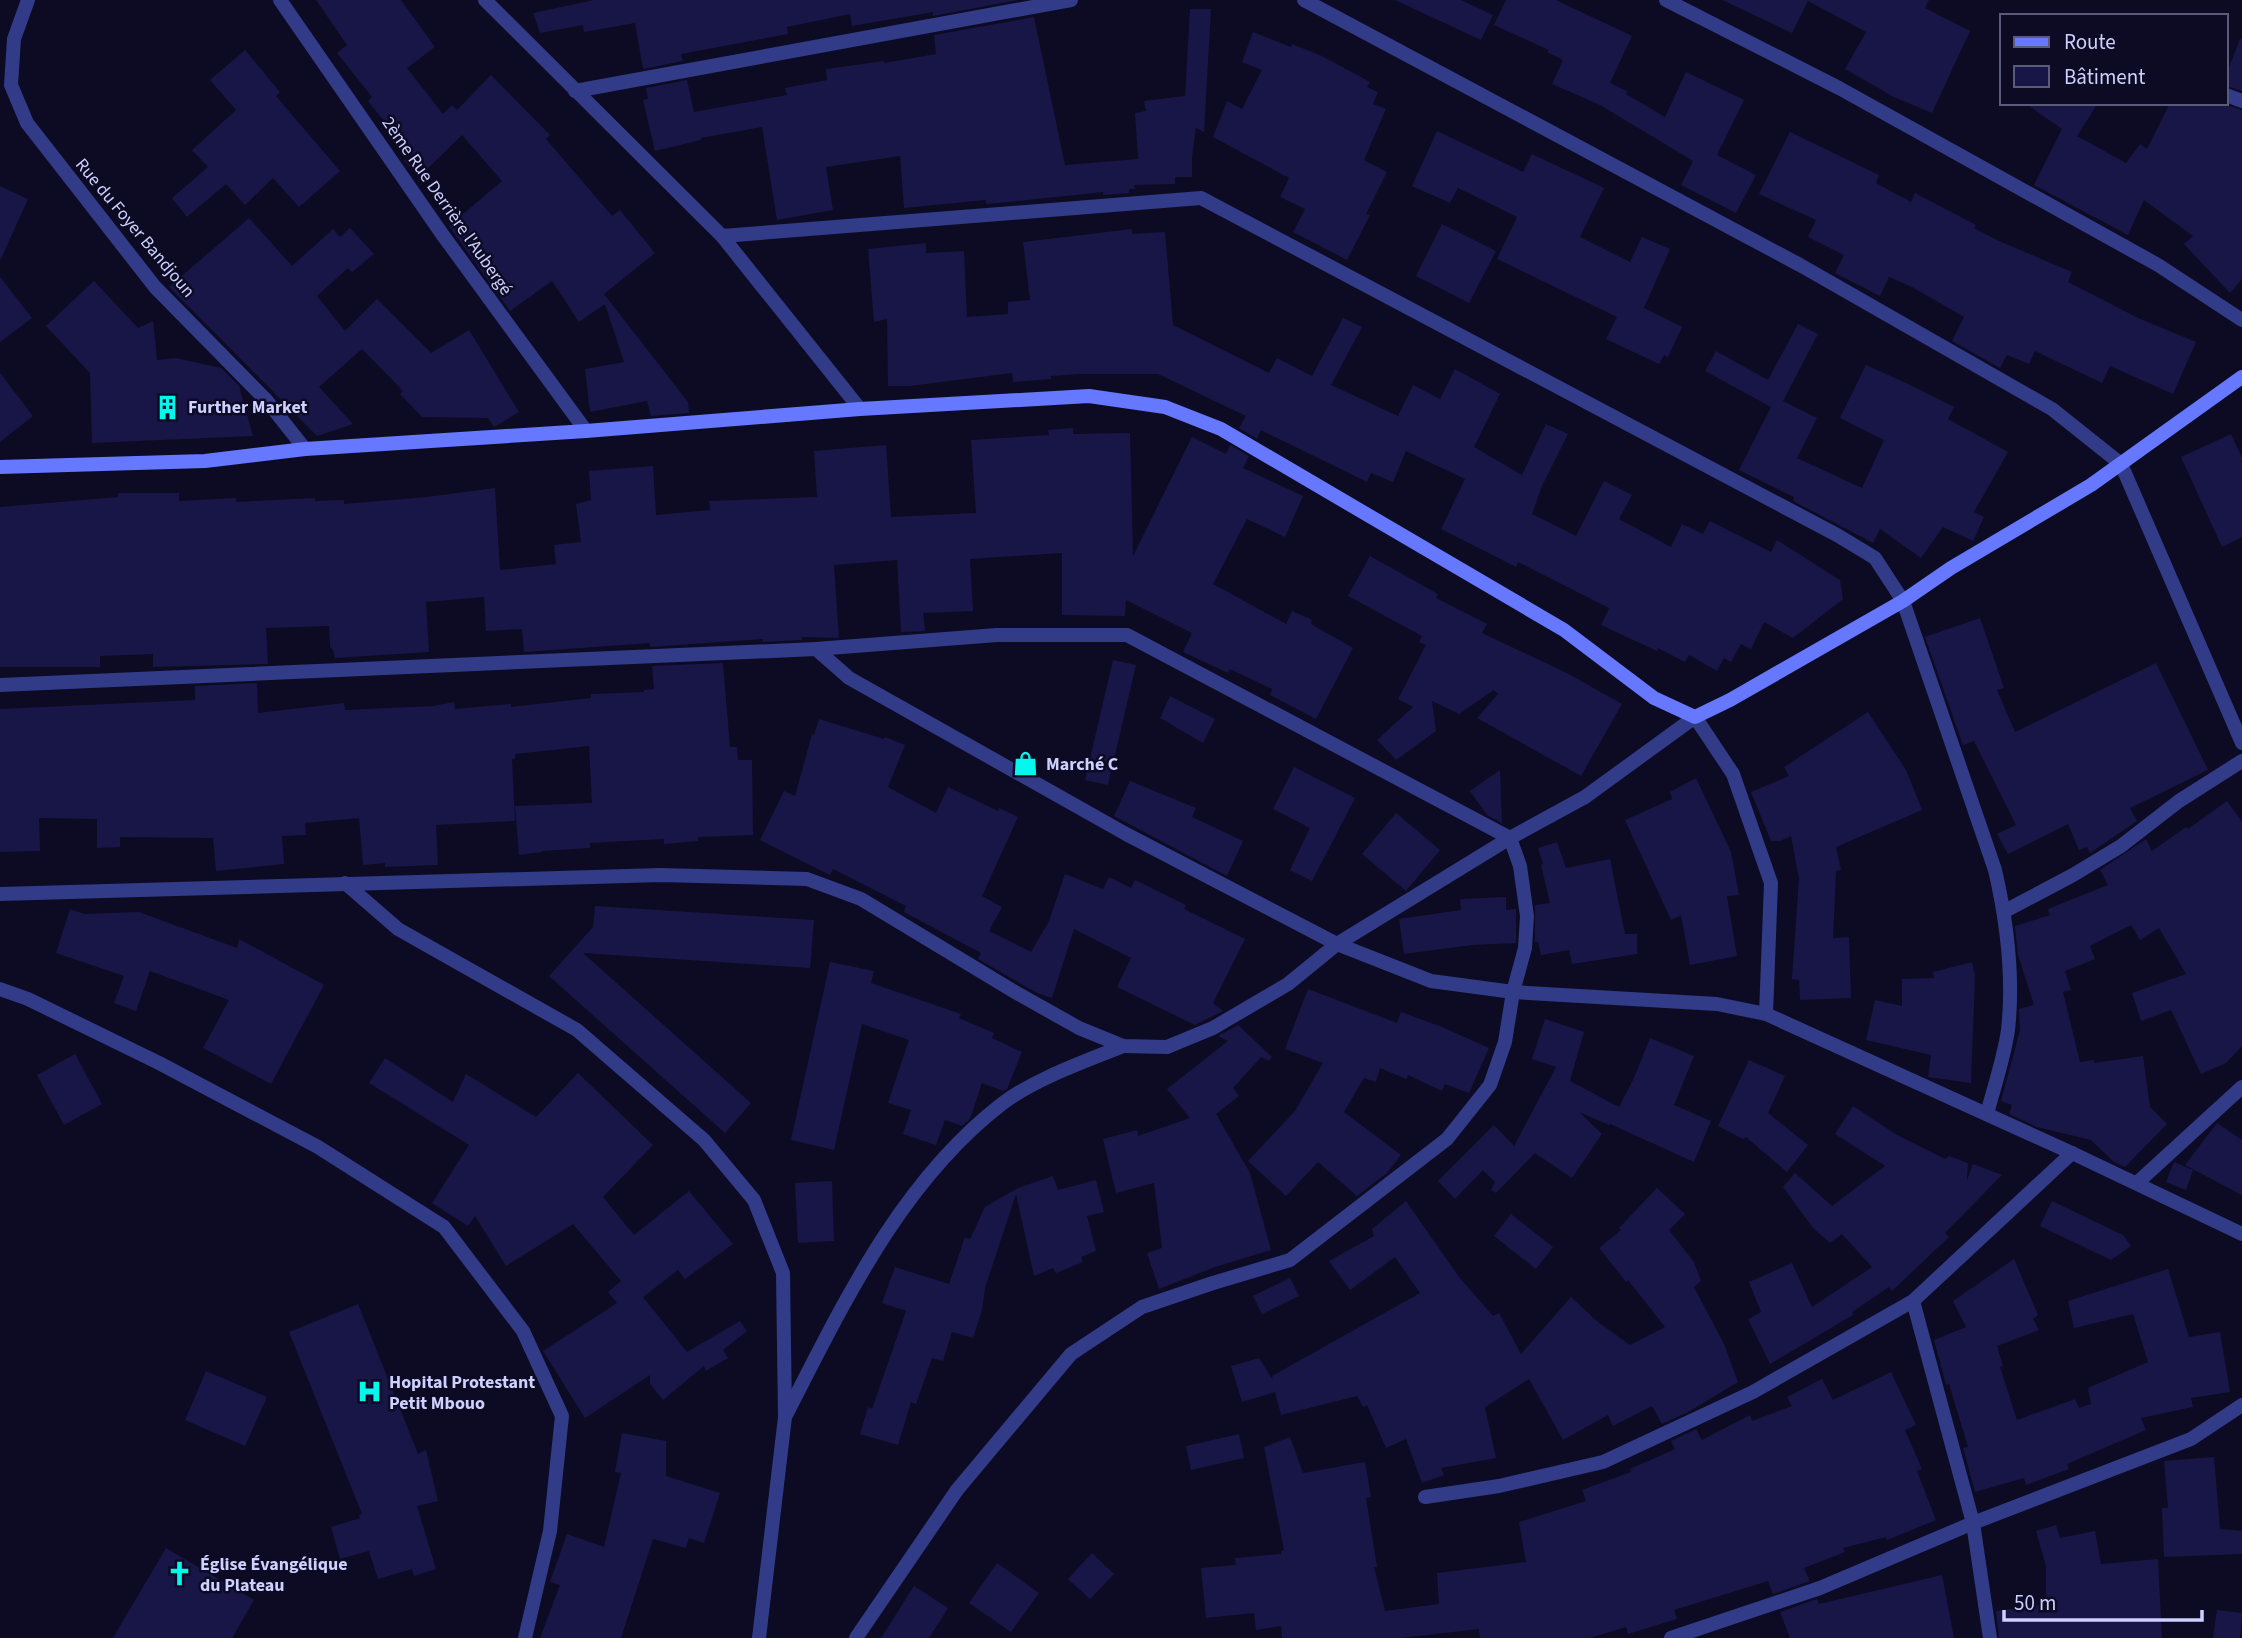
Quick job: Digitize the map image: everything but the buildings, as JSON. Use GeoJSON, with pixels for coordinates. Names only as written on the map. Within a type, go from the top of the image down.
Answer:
{"type":"FeatureCollection","features":[{"type":"Feature","properties":{"kind":"street","name":"Rue du Foyer Bandjoun"},"geometry":{"type":"LineString","coordinates":[[29,0],[14,39],[11,85],[27,123],[155,287],[267,401],[305,449]]}},
{"type":"Feature","properties":{"kind":"street","name":"2ème Rue Derrière l'Aubergé"},"geometry":{"type":"LineString","coordinates":[[280,0],[442,234],[586,431]]}},
{"type":"Feature","properties":{"kind":"street"},"geometry":{"type":"LineString","coordinates":[[485,0],[722,236],[860,409]]}},
{"type":"Feature","properties":{"kind":"street"},"geometry":{"type":"LineString","coordinates":[[575,91],[1070,0]]}},
{"type":"Feature","properties":{"kind":"street"},"geometry":{"type":"LineString","coordinates":[[1304,0],[1800,265],[2052,409],[2121,464],[2242,743]]}},
{"type":"Feature","properties":{"kind":"street"},"geometry":{"type":"LineString","coordinates":[[1666,0],[1839,88],[2158,265],[2242,320]]}},
{"type":"Feature","properties":{"kind":"street"},"geometry":{"type":"LineString","coordinates":[[722,236],[1201,198],[1837,535],[1875,558],[1903,601],[1996,870],[2005,911],[2010,962],[2008,1031],[1987,1114]]}},
{"type":"Feature","properties":{"kind":"street"},"geometry":{"type":"LineString","coordinates":[[0,894],[661,875],[807,879],[861,899],[1079,1028],[1123,1046],[1167,1047],[1213,1028],[1288,984],[1338,944],[1510,838],[1584,797],[1695,717],[1730,700],[1903,601],[1951,568],[2091,485],[2242,377]]}},
{"type":"Feature","properties":{"kind":"street"},"geometry":{"type":"LineString","coordinates":[[0,467],[205,461],[305,449],[586,431],[860,409],[1089,396],[1165,407],[1221,429],[1564,629],[1654,698],[1695,717],[1733,774],[1771,883],[1766,1014]]}},
{"type":"Feature","properties":{"kind":"street"},"geometry":{"type":"LineString","coordinates":[[0,685],[816,649],[997,635],[1127,635],[1510,838],[1520,866],[1527,916],[1525,948],[1513,992],[1505,1042],[1490,1085],[1447,1139],[1290,1260],[1142,1307],[1071,1354],[957,1490],[856,1638]]}},
{"type":"Feature","properties":{"kind":"street"},"geometry":{"type":"LineString","coordinates":[[816,649],[849,678],[962,742],[1126,834],[1338,944],[1431,981],[1513,992],[1717,1004],[1766,1014],[2073,1153],[2242,1234]]}},
{"type":"Feature","properties":{"kind":"street"},"geometry":{"type":"LineString","coordinates":[[2005,911],[2121,846],[2179,802],[2242,761]]}},
{"type":"Feature","properties":{"kind":"street"},"geometry":{"type":"LineString","coordinates":[[345,883],[398,929],[577,1030],[705,1140],[754,1200],[783,1273],[785,1417],[759,1638]]}},
{"type":"Feature","properties":{"kind":"street"},"geometry":{"type":"LineString","coordinates":[[0,989],[29,999],[159,1063],[318,1147],[444,1227],[523,1331],[562,1416],[550,1531],[525,1638]]}},
{"type":"Feature","properties":{"kind":"street"},"geometry":{"type":"LineString","coordinates":[[785,1417],[846,1299],[906,1202],[959,1142],[1005,1102],[1055,1075],[1123,1046]]}},
{"type":"Feature","properties":{"kind":"street"},"geometry":{"type":"LineString","coordinates":[[2137,1183],[2242,1087]]}},
{"type":"Feature","properties":{"kind":"street"},"geometry":{"type":"LineString","coordinates":[[1425,1497],[1499,1486],[1603,1462],[1754,1392],[1913,1301],[2073,1153]]}},
{"type":"Feature","properties":{"kind":"street"},"geometry":{"type":"LineString","coordinates":[[1913,1301],[1973,1523],[1990,1638]]}},
{"type":"Feature","properties":{"kind":"street"},"geometry":{"type":"LineString","coordinates":[[1671,1638],[1820,1588],[1973,1523],[2191,1439],[2242,1405]]}},
{"type":"Feature","properties":{"kind":"place","name":"Further Market"},"geometry":{"type":"Point","coordinates":[168,407]}},
{"type":"Feature","properties":{"kind":"place","name":"Marché C"},"geometry":{"type":"Point","coordinates":[1026,764]}},
{"type":"Feature","properties":{"kind":"place","name":"Hopital Protestant Petit Mbouo"},"geometry":{"type":"Point","coordinates":[369,1392]}},
{"type":"Feature","properties":{"kind":"place","name":"Église Évangélique du Plateau"},"geometry":{"type":"Point","coordinates":[180,1574]}}]}
